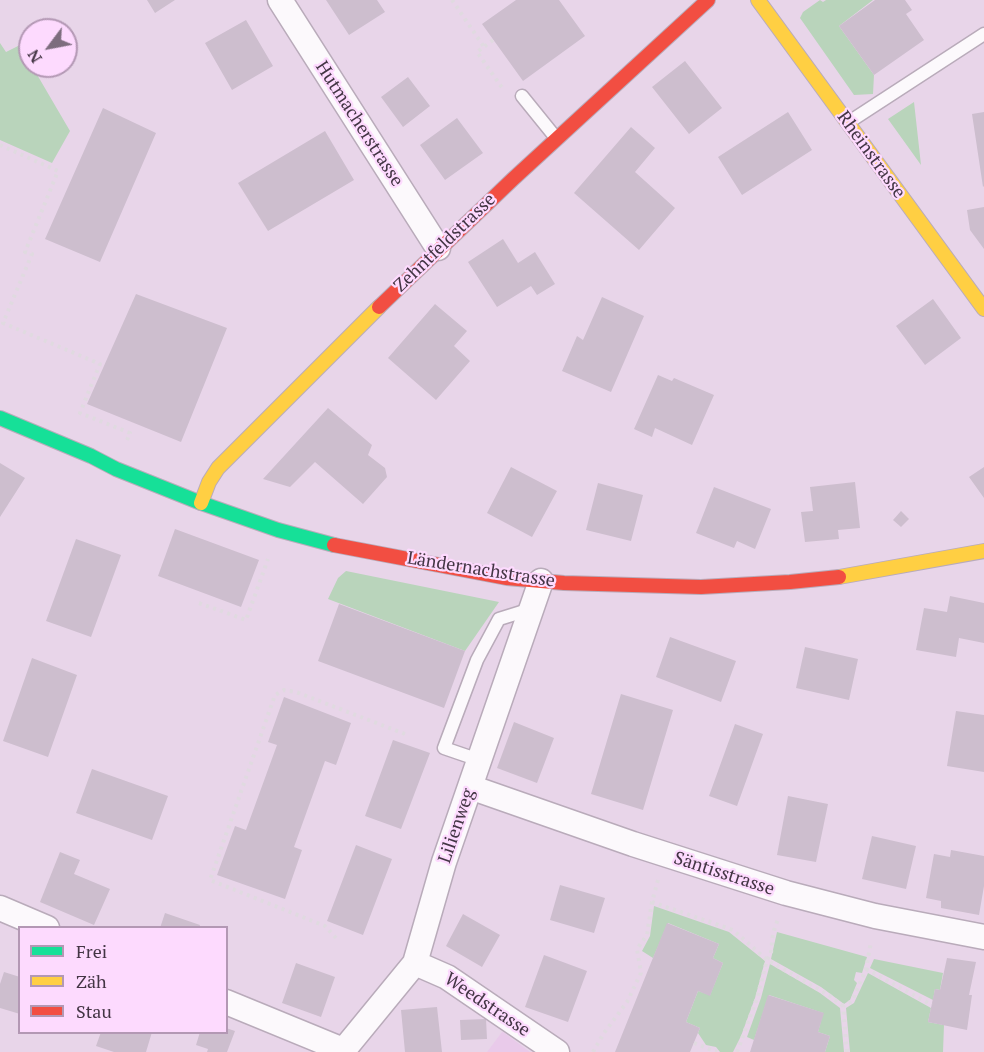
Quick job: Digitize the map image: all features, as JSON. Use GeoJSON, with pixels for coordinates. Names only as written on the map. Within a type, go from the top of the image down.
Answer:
{"type":"FeatureCollection","features":[{"type":"Feature","properties":{"kind":"street","name":"Hutmacherstrasse"},"geometry":{"type":"LineString","coordinates":[[280,0],[438,248]]}},
{"type":"Feature","properties":{"kind":"street","name":"Zehntfeldstrasse"},"geometry":{"type":"LineString","coordinates":[[201,503],[209,482],[218,468],[348,336],[438,248],[708,0]]}},
{"type":"Feature","properties":{"kind":"street","name":"Rheinstrasse"},"geometry":{"type":"LineString","coordinates":[[758,0],[984,309]]}},
{"type":"Feature","properties":{"kind":"street","name":"Ländernachstrasse"},"geometry":{"type":"LineString","coordinates":[[0,418],[91,456],[116,469],[201,503],[278,530],[343,547],[507,578],[688,588],[790,582],[854,574],[984,551]]}},
{"type":"Feature","properties":{"kind":"street","name":"Lilienweg"},"geometry":{"type":"LineString","coordinates":[[342,1051],[415,963],[444,862],[541,581]]}},
{"type":"Feature","properties":{"kind":"street","name":"Säntisstrasse"},"geometry":{"type":"LineString","coordinates":[[470,787],[633,844],[786,893],[875,916],[984,937]]}},
{"type":"Feature","properties":{"kind":"street"},"geometry":{"type":"LineString","coordinates":[[0,908],[44,926]]}},
{"type":"Feature","properties":{"kind":"street","name":"Weedstrasse"},"geometry":{"type":"LineString","coordinates":[[415,963],[447,977],[557,1052]]}},
{"type":"Feature","properties":{"kind":"street"},"geometry":{"type":"LineString","coordinates":[[228,1003],[342,1051]]}},
{"type":"Feature","properties":{"kind":"lane"},"geometry":{"type":"LineString","coordinates":[[848,123],[984,34]]}},
{"type":"Feature","properties":{"kind":"lane"},"geometry":{"type":"LineString","coordinates":[[522,96],[556,139]]}},
{"type":"Feature","properties":{"kind":"lane"},"geometry":{"type":"LineString","coordinates":[[479,760],[444,748],[477,660],[499,619],[531,609]]}},
{"type":"Feature","properties":{"kind":"path"},"geometry":{"type":"LineString","coordinates":[[452,0],[484,46]]}},
{"type":"Feature","properties":{"kind":"path"},"geometry":{"type":"LineString","coordinates":[[0,145],[58,171],[25,252],[32,254],[3,322],[100,364],[80,413],[130,433],[126,444]]}},
{"type":"Feature","properties":{"kind":"path"},"geometry":{"type":"LineString","coordinates":[[199,603],[246,621],[269,558]]}},
{"type":"Feature","properties":{"kind":"path"},"geometry":{"type":"LineString","coordinates":[[336,938],[326,926],[210,880],[275,694],[284,690],[296,692],[405,734]]}},
{"type":"Feature","properties":{"kind":"path"},"geometry":{"type":"LineString","coordinates":[[592,1052],[603,1033],[627,1002],[641,973],[637,950],[647,935],[659,876]]}},
{"type":"Feature","properties":{"kind":"path"},"geometry":{"type":"LineString","coordinates":[[652,902],[732,930],[767,960],[830,996],[843,1006],[848,1052]]}},
{"type":"Feature","properties":{"kind":"path"},"geometry":{"type":"LineString","coordinates":[[737,1052],[758,998],[780,913]]}},
{"type":"Feature","properties":{"kind":"path"},"geometry":{"type":"LineString","coordinates":[[843,1006],[852,1001],[866,969],[872,937]]}},
{"type":"Feature","properties":{"kind":"path"},"geometry":{"type":"LineString","coordinates":[[866,969],[932,1005]]}},
{"type":"Feature","properties":{"kind":"path"},"geometry":{"type":"LineString","coordinates":[[694,1043],[717,1052]]}},
{"type":"Feature","properties":{"kind":"shaded area"},"geometry":{"type":"Polygon","coordinates":[[[503,1032],[530,1052],[487,1052],[503,1032]]]}},
{"type":"Feature","properties":{"kind":"green space"},"geometry":{"type":"Polygon","coordinates":[[[820,0],[823,2],[826,0],[873,0],[839,26],[874,75],[873,94],[854,95],[800,18],[803,12],[820,0]]]}},
{"type":"Feature","properties":{"kind":"green space"},"geometry":{"type":"Polygon","coordinates":[[[0,43],[6,52],[18,46],[18,78],[39,78],[70,131],[52,163],[0,140],[0,43]]]}},
{"type":"Feature","properties":{"kind":"green space"},"geometry":{"type":"Polygon","coordinates":[[[914,102],[921,165],[888,119],[914,102]]]}},
{"type":"Feature","properties":{"kind":"green space"},"geometry":{"type":"Polygon","coordinates":[[[346,571],[499,602],[465,651],[328,599],[338,578],[346,571]]]}},
{"type":"Feature","properties":{"kind":"green space"},"geometry":{"type":"Polygon","coordinates":[[[654,906],[729,932],[765,961],[755,998],[733,1052],[720,1052],[716,1047],[706,1045],[698,1033],[700,1028],[686,1022],[698,991],[710,995],[723,963],[713,958],[719,944],[668,923],[653,958],[642,951],[650,936],[654,906]]]}},
{"type":"Feature","properties":{"kind":"green space"},"geometry":{"type":"Polygon","coordinates":[[[777,932],[867,957],[862,973],[856,972],[854,980],[857,983],[850,1000],[844,1004],[821,987],[771,959],[777,932]]]}},
{"type":"Feature","properties":{"kind":"green space"},"geometry":{"type":"Polygon","coordinates":[[[874,959],[943,973],[940,990],[935,989],[933,1000],[870,968],[874,959]]]}},
{"type":"Feature","properties":{"kind":"green space"},"geometry":{"type":"Polygon","coordinates":[[[770,964],[820,993],[840,1008],[844,1052],[825,1052],[830,1036],[818,1032],[823,1013],[769,995],[754,1040],[747,1037],[770,964]]]}},
{"type":"Feature","properties":{"kind":"green space"},"geometry":{"type":"Polygon","coordinates":[[[868,973],[931,1008],[928,1022],[944,1025],[943,1052],[850,1052],[846,1008],[854,1003],[868,973]]]}},
{"type":"Feature","properties":{"kind":"building"},"geometry":{"type":"Polygon","coordinates":[[[147,0],[175,0],[155,13],[147,0]]]}},
{"type":"Feature","properties":{"kind":"building"},"geometry":{"type":"Polygon","coordinates":[[[326,0],[377,0],[385,12],[349,35],[326,0]]]}},
{"type":"Feature","properties":{"kind":"building"},"geometry":{"type":"Polygon","coordinates":[[[516,0],[559,0],[585,36],[523,81],[482,24],[516,0]]]}},
{"type":"Feature","properties":{"kind":"building"},"geometry":{"type":"Polygon","coordinates":[[[875,0],[905,0],[912,10],[906,14],[924,40],[874,75],[839,26],[875,0]]]}},
{"type":"Feature","properties":{"kind":"building"},"geometry":{"type":"Polygon","coordinates":[[[246,20],[273,66],[232,90],[205,43],[246,20]]]}},
{"type":"Feature","properties":{"kind":"building"},"geometry":{"type":"Polygon","coordinates":[[[685,61],[722,108],[689,134],[652,87],[685,61]]]}},
{"type":"Feature","properties":{"kind":"building"},"geometry":{"type":"Polygon","coordinates":[[[408,77],[430,106],[403,127],[381,97],[408,77]]]}},
{"type":"Feature","properties":{"kind":"building"},"geometry":{"type":"Polygon","coordinates":[[[103,108],[156,133],[100,262],[45,239],[103,108]]]}},
{"type":"Feature","properties":{"kind":"building"},"geometry":{"type":"Polygon","coordinates":[[[788,112],[812,150],[742,195],[718,157],[788,112]]]}},
{"type":"Feature","properties":{"kind":"building"},"geometry":{"type":"Polygon","coordinates":[[[984,112],[984,186],[983,187],[972,114],[984,112]]]}},
{"type":"Feature","properties":{"kind":"building"},"geometry":{"type":"Polygon","coordinates":[[[457,118],[483,153],[445,180],[420,145],[457,118]]]}},
{"type":"Feature","properties":{"kind":"building"},"geometry":{"type":"Polygon","coordinates":[[[631,127],[655,148],[635,172],[675,208],[639,250],[574,193],[631,127]]]}},
{"type":"Feature","properties":{"kind":"building"},"geometry":{"type":"Polygon","coordinates":[[[325,131],[354,180],[268,231],[238,183],[325,131]]]}},
{"type":"Feature","properties":{"kind":"building"},"geometry":{"type":"Polygon","coordinates":[[[984,207],[984,249],[970,230],[967,210],[984,207]]]}},
{"type":"Feature","properties":{"kind":"building"},"geometry":{"type":"Polygon","coordinates":[[[503,239],[518,263],[535,252],[555,284],[537,295],[531,286],[497,307],[468,262],[503,239]]]}},
{"type":"Feature","properties":{"kind":"building"},"geometry":{"type":"Polygon","coordinates":[[[136,294],[227,328],[181,442],[87,404],[136,294]]]}},
{"type":"Feature","properties":{"kind":"building"},"geometry":{"type":"Polygon","coordinates":[[[602,297],[644,316],[611,392],[562,371],[577,336],[583,340],[602,297]]]}},
{"type":"Feature","properties":{"kind":"building"},"geometry":{"type":"Polygon","coordinates":[[[933,299],[961,338],[925,365],[896,326],[933,299]]]}},
{"type":"Feature","properties":{"kind":"building"},"geometry":{"type":"Polygon","coordinates":[[[435,304],[467,331],[454,346],[470,361],[436,400],[388,358],[435,304]]]}},
{"type":"Feature","properties":{"kind":"building"},"geometry":{"type":"Polygon","coordinates":[[[658,375],[672,381],[674,378],[714,395],[692,445],[655,428],[652,437],[634,429],[658,375]]]}},
{"type":"Feature","properties":{"kind":"building"},"geometry":{"type":"Polygon","coordinates":[[[328,408],[372,445],[368,455],[385,468],[387,477],[363,504],[315,462],[290,487],[263,479],[328,408]]]}},
{"type":"Feature","properties":{"kind":"building"},"geometry":{"type":"Polygon","coordinates":[[[0,463],[25,478],[0,517],[0,463]]]}},
{"type":"Feature","properties":{"kind":"building"},"geometry":{"type":"Polygon","coordinates":[[[511,467],[557,491],[532,537],[487,513],[511,467]]]}},
{"type":"Feature","properties":{"kind":"building"},"geometry":{"type":"Polygon","coordinates":[[[984,467],[984,498],[969,477],[984,467]]]}},
{"type":"Feature","properties":{"kind":"building"},"geometry":{"type":"Polygon","coordinates":[[[855,482],[860,528],[838,530],[839,539],[805,542],[801,512],[813,511],[810,487],[855,482]]]}},
{"type":"Feature","properties":{"kind":"building"},"geometry":{"type":"Polygon","coordinates":[[[598,483],[643,495],[631,541],[586,530],[598,483]]]}},
{"type":"Feature","properties":{"kind":"building"},"geometry":{"type":"Polygon","coordinates":[[[714,487],[771,509],[755,549],[737,541],[734,548],[696,533],[714,487]]]}},
{"type":"Feature","properties":{"kind":"building"},"geometry":{"type":"Polygon","coordinates":[[[901,511],[909,519],[901,527],[893,520],[901,511]]]}},
{"type":"Feature","properties":{"kind":"building"},"geometry":{"type":"Polygon","coordinates":[[[175,529],[259,560],[241,607],[158,576],[175,529]]]}},
{"type":"Feature","properties":{"kind":"building"},"geometry":{"type":"Polygon","coordinates":[[[76,539],[121,555],[91,637],[46,621],[76,539]]]}},
{"type":"Feature","properties":{"kind":"building"},"geometry":{"type":"Polygon","coordinates":[[[950,596],[984,603],[984,643],[959,638],[956,657],[916,650],[924,608],[947,612],[950,596]]]}},
{"type":"Feature","properties":{"kind":"building"},"geometry":{"type":"Polygon","coordinates":[[[339,604],[465,651],[444,708],[318,661],[339,604]]]}},
{"type":"Feature","properties":{"kind":"building"},"geometry":{"type":"Polygon","coordinates":[[[670,637],[736,661],[721,702],[656,677],[670,637]]]}},
{"type":"Feature","properties":{"kind":"building"},"geometry":{"type":"Polygon","coordinates":[[[805,647],[858,659],[849,700],[796,688],[805,647]]]}},
{"type":"Feature","properties":{"kind":"building"},"geometry":{"type":"Polygon","coordinates":[[[32,658],[77,675],[48,757],[3,741],[32,658]]]}},
{"type":"Feature","properties":{"kind":"building"},"geometry":{"type":"Polygon","coordinates":[[[621,694],[673,710],[643,810],[591,794],[621,694]]]}},
{"type":"Feature","properties":{"kind":"building"},"geometry":{"type":"Polygon","coordinates":[[[284,697],[351,723],[336,765],[325,761],[294,847],[302,850],[285,899],[217,875],[235,826],[246,830],[277,745],[268,742],[284,697]]]}},
{"type":"Feature","properties":{"kind":"building"},"geometry":{"type":"Polygon","coordinates":[[[956,711],[984,715],[984,772],[947,766],[956,711]]]}},
{"type":"Feature","properties":{"kind":"building"},"geometry":{"type":"Polygon","coordinates":[[[514,722],[554,738],[537,783],[497,768],[514,722]]]}},
{"type":"Feature","properties":{"kind":"building"},"geometry":{"type":"Polygon","coordinates":[[[735,724],[763,734],[737,806],[709,796],[735,724]]]}},
{"type":"Feature","properties":{"kind":"building"},"geometry":{"type":"Polygon","coordinates":[[[393,740],[430,753],[401,829],[365,816],[393,740]]]}},
{"type":"Feature","properties":{"kind":"building"},"geometry":{"type":"Polygon","coordinates":[[[92,769],[168,796],[152,840],[76,813],[92,769]]]}},
{"type":"Feature","properties":{"kind":"building"},"geometry":{"type":"Polygon","coordinates":[[[788,796],[828,804],[816,862],[777,855],[788,796]]]}},
{"type":"Feature","properties":{"kind":"building"},"geometry":{"type":"Polygon","coordinates":[[[872,836],[916,846],[906,889],[862,879],[872,836]]]}},
{"type":"Feature","properties":{"kind":"building"},"geometry":{"type":"Polygon","coordinates":[[[356,845],[392,859],[363,935],[327,921],[356,845]]]}},
{"type":"Feature","properties":{"kind":"building"},"geometry":{"type":"Polygon","coordinates":[[[951,850],[984,856],[984,886],[979,915],[941,908],[941,901],[926,898],[934,854],[950,857],[951,850]]]}},
{"type":"Feature","properties":{"kind":"building"},"geometry":{"type":"Polygon","coordinates":[[[60,852],[80,860],[74,874],[110,889],[94,925],[40,902],[60,852]]]}},
{"type":"Feature","properties":{"kind":"building"},"geometry":{"type":"Polygon","coordinates":[[[560,885],[605,898],[594,933],[550,920],[560,885]]]}},
{"type":"Feature","properties":{"kind":"building"},"geometry":{"type":"Polygon","coordinates":[[[165,913],[200,925],[200,926],[161,926],[165,913]]]}},
{"type":"Feature","properties":{"kind":"building"},"geometry":{"type":"Polygon","coordinates":[[[463,914],[500,935],[482,967],[446,946],[463,914]]]}},
{"type":"Feature","properties":{"kind":"building"},"geometry":{"type":"Polygon","coordinates":[[[667,923],[719,944],[713,958],[723,963],[710,996],[698,991],[686,1022],[700,1028],[690,1052],[615,1052],[667,923]]]}},
{"type":"Feature","properties":{"kind":"building"},"geometry":{"type":"Polygon","coordinates":[[[544,955],[587,971],[568,1022],[525,1007],[544,955]]]}},
{"type":"Feature","properties":{"kind":"building"},"geometry":{"type":"Polygon","coordinates":[[[947,958],[976,962],[969,995],[972,995],[967,1030],[928,1022],[935,989],[940,990],[947,958]]]}},
{"type":"Feature","properties":{"kind":"building"},"geometry":{"type":"Polygon","coordinates":[[[296,963],[335,977],[321,1017],[282,1003],[296,963]]]}},
{"type":"Feature","properties":{"kind":"building"},"geometry":{"type":"Polygon","coordinates":[[[4,972],[18,976],[18,1013],[0,1008],[0,984],[4,972]]]}},
{"type":"Feature","properties":{"kind":"building"},"geometry":{"type":"Polygon","coordinates":[[[768,995],[824,1013],[818,1032],[830,1036],[825,1052],[750,1052],[768,995]]]}},
{"type":"Feature","properties":{"kind":"building"},"geometry":{"type":"Polygon","coordinates":[[[437,1007],[442,1052],[405,1052],[401,1010],[437,1007]]]}},
{"type":"Feature","properties":{"kind":"building"},"geometry":{"type":"Polygon","coordinates":[[[486,1019],[487,1039],[461,1040],[460,1020],[486,1019]]]}},
{"type":"Feature","properties":{"kind":"building"},"geometry":{"type":"Polygon","coordinates":[[[228,1029],[235,1031],[227,1052],[207,1052],[208,1049],[196,1045],[199,1034],[228,1034],[228,1029]]]}},
{"type":"Feature","properties":{"kind":"building"},"geometry":{"type":"Polygon","coordinates":[[[100,1034],[151,1034],[146,1052],[114,1052],[96,1046],[100,1034]]]}},
{"type":"Feature","properties":{"kind":"traffic: fast"},"geometry":{"type":"LineString","coordinates":[[0,418],[201,503],[278,530],[334,545]]}},
{"type":"Feature","properties":{"kind":"traffic: slow"},"geometry":{"type":"LineString","coordinates":[[758,0],[984,309]]}},
{"type":"Feature","properties":{"kind":"traffic: slow"},"geometry":{"type":"LineString","coordinates":[[201,503],[209,482],[218,468],[379,307]]}},
{"type":"Feature","properties":{"kind":"traffic: slow"},"geometry":{"type":"LineString","coordinates":[[839,577],[984,551]]}},
{"type":"Feature","properties":{"kind":"traffic: jam"},"geometry":{"type":"LineString","coordinates":[[379,307],[513,179],[708,0]]}},
{"type":"Feature","properties":{"kind":"traffic: jam"},"geometry":{"type":"LineString","coordinates":[[334,545],[507,578],[564,583],[701,587],[839,577]]}}]}
